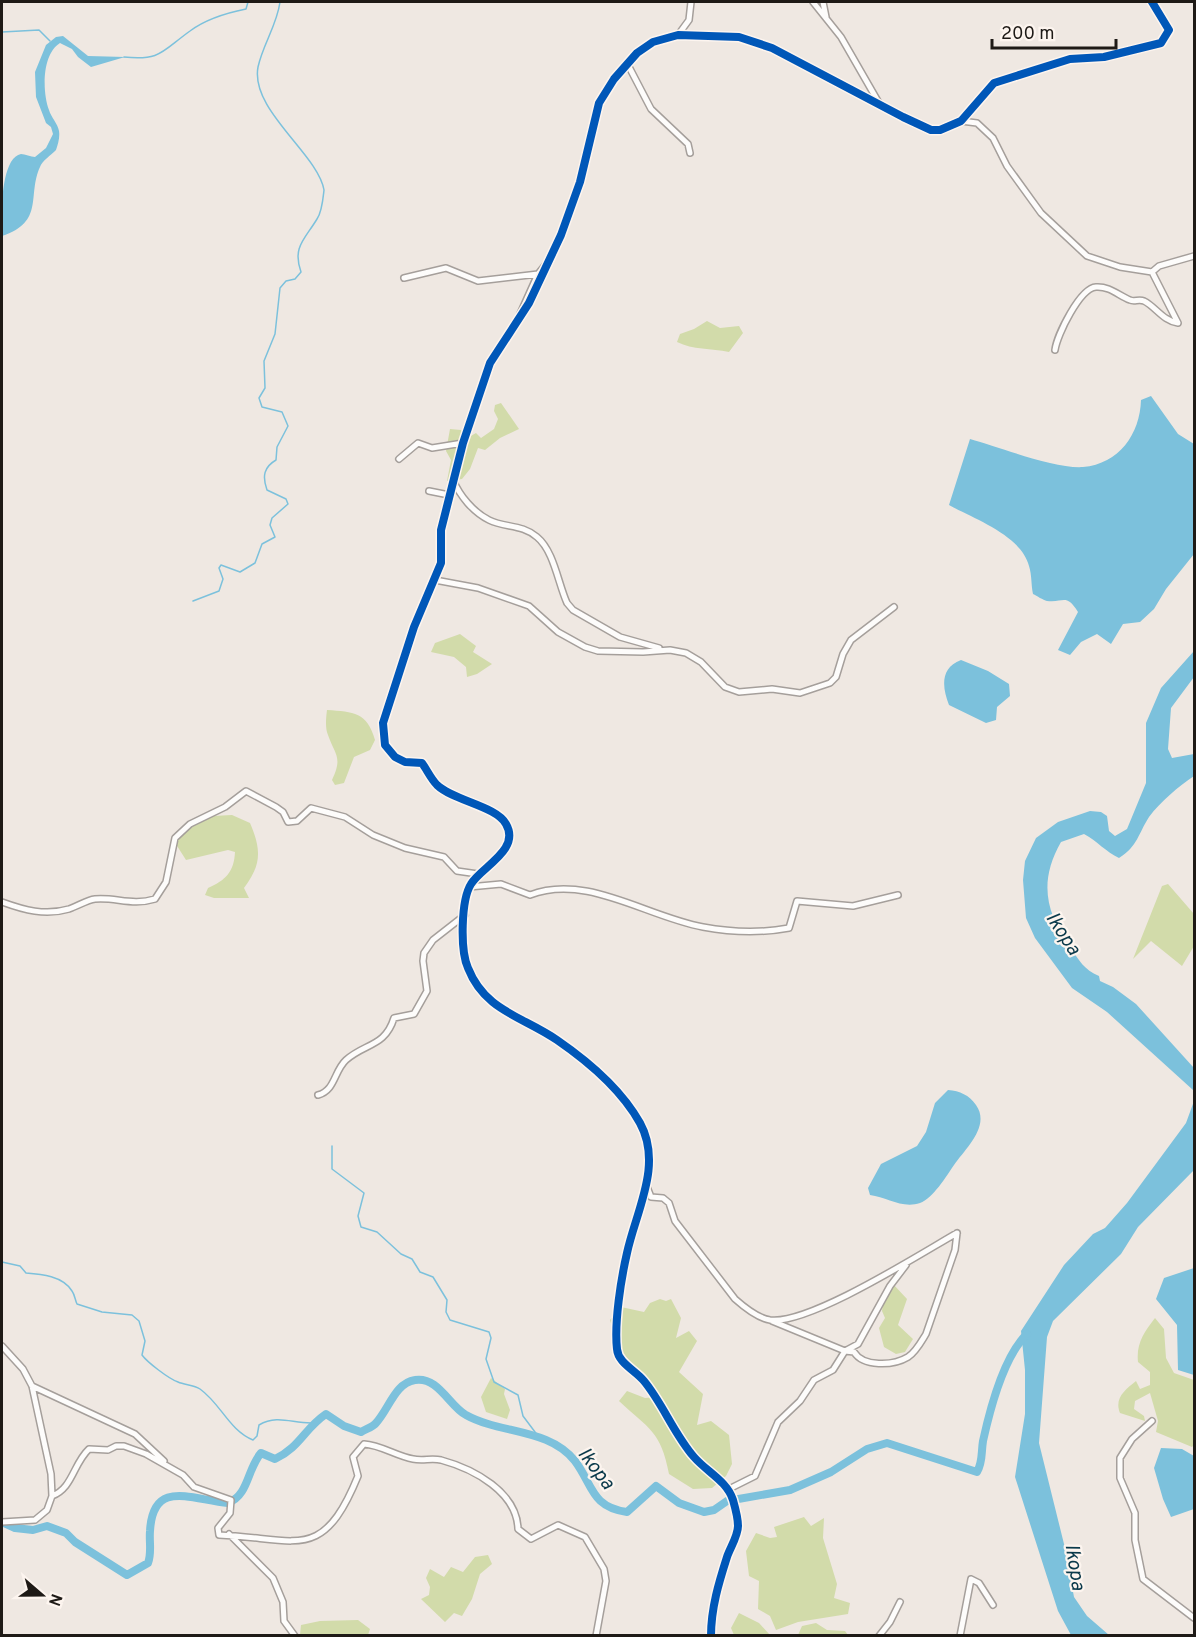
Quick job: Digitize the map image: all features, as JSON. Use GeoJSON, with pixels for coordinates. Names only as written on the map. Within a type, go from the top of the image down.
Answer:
{"type":"FeatureCollection","features":[{"type":"Feature","properties":{"kind":"street"},"geometry":{"type":"LineString","coordinates":[[678,35],[689,20],[691,2]]}},
{"type":"Feature","properties":{"kind":"street"},"geometry":{"type":"LineString","coordinates":[[813,2],[841,37],[880,104]]}},
{"type":"Feature","properties":{"kind":"street"},"geometry":{"type":"LineString","coordinates":[[824,2],[827,20]]}},
{"type":"Feature","properties":{"kind":"street"},"geometry":{"type":"LineString","coordinates":[[711,1635],[714,1602],[738,1527],[729,1489],[691,1453],[646,1384],[618,1356],[617,1320],[624,1271],[633,1230],[647,1185],[650,1151],[641,1125],[619,1090],[557,1040],[513,1016],[478,989],[466,965],[461,938],[469,886],[478,874],[496,861],[506,845],[509,832],[498,814],[475,807],[438,786],[422,763],[405,762],[395,757],[385,745],[383,723],[414,627],[441,563],[441,530],[449,495],[463,443],[490,363],[519,319],[551,258],[580,182],[599,103],[627,63],[653,42],[678,35],[721,34],[755,41],[931,130],[939,130],[961,121],[994,83],[1070,59],[1104,57],[1161,43],[1169,30],[1152,2]]}},
{"type":"Feature","properties":{"kind":"street"},"geometry":{"type":"LineString","coordinates":[[627,63],[651,109],[688,144],[690,153]]}},
{"type":"Feature","properties":{"kind":"street"},"geometry":{"type":"LineString","coordinates":[[961,121],[977,123],[993,138],[1006,166],[1041,213],[1087,256],[1120,267],[1152,272],[1159,266],[1194,256]]}},
{"type":"Feature","properties":{"kind":"street"},"geometry":{"type":"LineString","coordinates":[[519,319],[538,274],[551,258]]}},
{"type":"Feature","properties":{"kind":"street"},"geometry":{"type":"LineString","coordinates":[[404,278],[446,268],[478,281],[538,274]]}},
{"type":"Feature","properties":{"kind":"street"},"geometry":{"type":"LineString","coordinates":[[1055,350],[1057,339],[1077,303],[1087,291],[1096,287],[1113,290],[1131,301],[1144,301],[1166,319],[1178,323],[1152,272]]}},
{"type":"Feature","properties":{"kind":"street"},"geometry":{"type":"LineString","coordinates":[[399,459],[418,443],[432,448],[463,443]]}},
{"type":"Feature","properties":{"kind":"street"},"geometry":{"type":"LineString","coordinates":[[453,480],[460,497],[489,520],[526,529],[538,538],[546,550],[567,603],[577,614],[620,637],[686,653],[701,662],[717,680],[732,691],[772,689],[800,693],[830,683],[836,677],[843,654],[851,640],[894,606]]}},
{"type":"Feature","properties":{"kind":"street"},"geometry":{"type":"LineString","coordinates":[[429,491],[449,495]]}},
{"type":"Feature","properties":{"kind":"street"},"geometry":{"type":"LineString","coordinates":[[435,580],[478,588],[529,606],[558,632],[591,649],[618,652],[670,650]]}},
{"type":"Feature","properties":{"kind":"street"},"geometry":{"type":"LineString","coordinates":[[2,902],[27,911],[50,912],[69,909],[95,899],[142,903],[155,899],[166,882],[175,838],[190,824],[225,807],[246,791],[283,812],[288,822],[297,821],[311,808],[345,817],[373,835],[405,848],[444,858],[457,871],[478,874]]}},
{"type":"Feature","properties":{"kind":"street"},"geometry":{"type":"LineString","coordinates":[[469,886],[501,884],[530,895],[544,889],[561,888],[583,891],[702,927],[768,932],[789,928],[797,901],[853,906],[898,895]]}},
{"type":"Feature","properties":{"kind":"street"},"geometry":{"type":"LineString","coordinates":[[318,1095],[328,1091],[341,1066],[349,1058],[383,1038],[390,1030],[394,1018],[414,1014],[427,991],[424,953],[433,940],[465,915]]}},
{"type":"Feature","properties":{"kind":"street"},"geometry":{"type":"LineString","coordinates":[[647,1185],[651,1197],[663,1198],[669,1203],[675,1221],[735,1299],[745,1308],[771,1320],[845,1351],[854,1352],[858,1359],[868,1363],[907,1358],[919,1346],[950,1265],[957,1233],[907,1263],[810,1312],[771,1320]]}},
{"type":"Feature","properties":{"kind":"street"},"geometry":{"type":"LineString","coordinates":[[729,1489],[755,1476],[778,1422],[801,1401],[814,1380],[833,1370],[845,1351],[858,1344],[890,1286],[907,1263]]}},
{"type":"Feature","properties":{"kind":"street"},"geometry":{"type":"LineString","coordinates":[[2,1346],[23,1369],[32,1386],[51,1474],[52,1496],[47,1510],[35,1520],[2,1522]]}},
{"type":"Feature","properties":{"kind":"street"},"geometry":{"type":"LineString","coordinates":[[32,1386],[135,1434],[167,1465]]}},
{"type":"Feature","properties":{"kind":"street"},"geometry":{"type":"LineString","coordinates":[[1152,1421],[1131,1438],[1120,1458],[1120,1478],[1135,1513],[1135,1540],[1143,1580],[1194,1618]]}},
{"type":"Feature","properties":{"kind":"street"},"geometry":{"type":"LineString","coordinates":[[52,1496],[66,1488],[81,1456],[89,1449],[108,1450],[116,1446],[124,1446],[167,1465],[183,1475],[194,1487],[231,1500],[230,1513],[217,1532],[298,1543],[316,1538],[327,1530],[351,1492],[358,1476],[353,1458],[364,1444],[412,1459],[439,1460],[483,1476],[510,1501],[517,1515],[518,1529],[531,1539],[558,1525],[585,1537],[597,1555],[606,1581],[596,1635]]}},
{"type":"Feature","properties":{"kind":"street"},"geometry":{"type":"LineString","coordinates":[[229,1534],[273,1578],[282,1602],[284,1621],[295,1635]]}},
{"type":"Feature","properties":{"kind":"street"},"geometry":{"type":"LineString","coordinates":[[960,1635],[971,1579],[979,1583],[993,1605]]}},
{"type":"Feature","properties":{"kind":"street"},"geometry":{"type":"LineString","coordinates":[[879,1635],[890,1622],[900,1602]]}},
{"type":"Feature","properties":{"kind":"green space"},"geometry":{"type":"Polygon","coordinates":[[[707,321],[720,328],[739,326],[743,333],[729,352],[696,348],[677,342],[680,334],[707,321]]]}},
{"type":"Feature","properties":{"kind":"green space"},"geometry":{"type":"Polygon","coordinates":[[[501,403],[519,429],[500,438],[485,450],[478,448],[470,469],[462,479],[447,481],[451,460],[446,451],[450,429],[461,430],[469,437],[476,433],[481,438],[494,429],[498,419],[494,411],[495,405],[501,403]]]}},
{"type":"Feature","properties":{"kind":"green space"},"geometry":{"type":"Polygon","coordinates":[[[460,634],[476,646],[473,652],[492,664],[477,674],[467,677],[466,667],[454,657],[431,652],[435,643],[460,634]]]}},
{"type":"Feature","properties":{"kind":"green space"},"geometry":{"type":"Polygon","coordinates":[[[327,710],[358,715],[368,724],[375,740],[370,750],[354,757],[344,783],[335,785],[332,780],[337,761],[326,729],[327,710]]]}},
{"type":"Feature","properties":{"kind":"green space"},"geometry":{"type":"Polygon","coordinates":[[[232,815],[250,823],[257,842],[257,865],[244,888],[249,898],[214,898],[205,895],[208,888],[220,882],[231,870],[235,852],[228,850],[186,860],[172,838],[199,819],[232,815]]]}},
{"type":"Feature","properties":{"kind":"green space"},"geometry":{"type":"Polygon","coordinates":[[[1168,884],[1194,914],[1194,946],[1182,966],[1151,941],[1133,959],[1162,886],[1168,884]]]}},
{"type":"Feature","properties":{"kind":"green space"},"geometry":{"type":"Polygon","coordinates":[[[893,1284],[907,1299],[898,1325],[913,1339],[905,1352],[896,1354],[884,1347],[879,1328],[885,1318],[882,1311],[885,1289],[893,1284]]]}},
{"type":"Feature","properties":{"kind":"green space"},"geometry":{"type":"Polygon","coordinates":[[[660,1299],[666,1301],[671,1299],[681,1318],[676,1338],[689,1331],[697,1341],[679,1372],[703,1394],[697,1425],[711,1421],[729,1435],[732,1464],[726,1476],[712,1488],[693,1489],[669,1474],[658,1439],[619,1401],[627,1391],[645,1398],[657,1397],[651,1384],[619,1349],[610,1320],[621,1307],[644,1312],[650,1303],[660,1299]]]}},
{"type":"Feature","properties":{"kind":"green space"},"geometry":{"type":"Polygon","coordinates":[[[1155,1318],[1164,1329],[1166,1358],[1174,1373],[1194,1380],[1194,1445],[1192,1447],[1156,1432],[1158,1421],[1150,1393],[1135,1401],[1134,1409],[1144,1416],[1145,1421],[1120,1413],[1118,1403],[1128,1388],[1136,1381],[1140,1389],[1150,1385],[1150,1372],[1138,1362],[1138,1350],[1147,1328],[1155,1318]]]}},
{"type":"Feature","properties":{"kind":"green space"},"geometry":{"type":"Polygon","coordinates":[[[491,1378],[505,1389],[504,1394],[510,1410],[507,1419],[486,1412],[481,1397],[491,1378]]]}},
{"type":"Feature","properties":{"kind":"green space"},"geometry":{"type":"Polygon","coordinates":[[[804,1517],[811,1526],[824,1518],[823,1538],[837,1584],[834,1598],[850,1603],[848,1614],[798,1622],[776,1630],[770,1616],[758,1609],[759,1581],[749,1576],[746,1551],[756,1533],[770,1538],[777,1537],[774,1527],[804,1517]]]}},
{"type":"Feature","properties":{"kind":"green space"},"geometry":{"type":"Polygon","coordinates":[[[488,1555],[492,1564],[480,1574],[472,1599],[462,1616],[454,1613],[445,1622],[421,1599],[429,1595],[430,1587],[426,1578],[430,1569],[444,1577],[451,1567],[463,1572],[475,1557],[488,1555]]]}},
{"type":"Feature","properties":{"kind":"green space"},"geometry":{"type":"Polygon","coordinates":[[[739,1613],[759,1623],[770,1635],[734,1635],[731,1628],[739,1613]]]}},
{"type":"Feature","properties":{"kind":"green space"},"geometry":{"type":"Polygon","coordinates":[[[358,1620],[370,1629],[368,1635],[300,1635],[301,1625],[320,1621],[358,1620]]]}},
{"type":"Feature","properties":{"kind":"green space"},"geometry":{"type":"Polygon","coordinates":[[[816,1623],[827,1630],[845,1631],[848,1635],[798,1635],[802,1626],[816,1623]]]}},
{"type":"Feature","properties":{"kind":"water"},"geometry":{"type":"Polygon","coordinates":[[[63,36],[88,56],[125,57],[91,67],[72,49],[60,43],[54,48],[45,73],[45,93],[49,110],[59,131],[56,150],[40,167],[36,177],[32,207],[24,223],[2,236],[3,190],[9,166],[14,158],[21,154],[35,157],[46,148],[53,134],[36,97],[35,72],[46,45],[56,37],[63,36]]]}},
{"type":"Feature","properties":{"kind":"water"},"geometry":{"type":"Polygon","coordinates":[[[1151,396],[1178,434],[1194,444],[1194,554],[1166,589],[1154,609],[1140,622],[1123,624],[1111,644],[1097,634],[1081,642],[1070,655],[1058,650],[1078,612],[1074,606],[1064,600],[1047,601],[1033,594],[1029,566],[1017,545],[995,529],[949,505],[970,439],[1058,465],[1083,467],[1096,465],[1107,460],[1125,445],[1137,424],[1141,400],[1151,396]]]}},
{"type":"Feature","properties":{"kind":"water"},"geometry":{"type":"Polygon","coordinates":[[[1194,651],[1194,677],[1171,708],[1168,749],[1172,758],[1194,754],[1194,776],[1159,805],[1149,817],[1134,844],[1119,858],[1084,834],[1061,842],[1050,870],[1048,896],[1055,921],[1086,968],[1099,976],[1100,981],[1113,987],[1136,1004],[1194,1068],[1194,1096],[1193,1090],[1107,1012],[1072,988],[1035,938],[1026,918],[1023,880],[1025,861],[1036,838],[1058,822],[1090,811],[1101,812],[1107,816],[1109,831],[1115,836],[1127,829],[1146,783],[1146,723],[1161,688],[1194,651]]]}},
{"type":"Feature","properties":{"kind":"water"},"geometry":{"type":"Polygon","coordinates":[[[961,660],[988,671],[1009,684],[1010,696],[997,707],[996,720],[986,723],[949,705],[944,679],[949,668],[961,660]]]}},
{"type":"Feature","properties":{"kind":"water"},"geometry":{"type":"Polygon","coordinates":[[[948,1090],[967,1096],[980,1113],[979,1129],[970,1145],[930,1197],[920,1203],[907,1205],[870,1195],[868,1188],[881,1164],[917,1146],[926,1132],[935,1103],[948,1090]]]}},
{"type":"Feature","properties":{"kind":"water"},"geometry":{"type":"Polygon","coordinates":[[[1194,1101],[1194,1170],[1138,1227],[1121,1254],[1053,1321],[1047,1337],[1039,1443],[1064,1544],[1074,1597],[1087,1616],[1109,1635],[1071,1635],[1058,1611],[1015,1477],[1025,1414],[1025,1370],[1021,1331],[1064,1265],[1093,1234],[1105,1228],[1127,1203],[1186,1123],[1194,1101]]]}},
{"type":"Feature","properties":{"kind":"water"},"geometry":{"type":"Polygon","coordinates":[[[1194,1268],[1194,1375],[1178,1370],[1177,1325],[1156,1299],[1164,1278],[1194,1268]]]}},
{"type":"Feature","properties":{"kind":"water"},"geometry":{"type":"Polygon","coordinates":[[[1161,1448],[1182,1449],[1194,1456],[1194,1509],[1171,1517],[1154,1468],[1161,1448]]]}},
{"type":"Feature","properties":{"kind":"waterway"},"geometry":{"type":"LineString","coordinates":[[124,57],[154,56],[203,23],[246,9],[248,2]]}},
{"type":"Feature","properties":{"kind":"waterway"},"geometry":{"type":"LineString","coordinates":[[193,601],[219,591],[223,579],[219,568],[221,565],[240,572],[255,563],[262,544],[275,537],[270,525],[272,518],[288,504],[286,499],[267,490],[264,476],[269,466],[276,460],[277,447],[288,426],[282,412],[262,407],[259,398],[265,388],[264,361],[275,334],[280,288],[286,281],[295,279],[301,272],[299,250],[319,216],[324,190],[310,162],[264,99],[258,83],[260,59],[276,19],[280,2]]}},
{"type":"Feature","properties":{"kind":"waterway"},"geometry":{"type":"LineString","coordinates":[[2,32],[39,30],[50,41]]}},
{"type":"Feature","properties":{"kind":"waterway"},"geometry":{"type":"LineString","coordinates":[[332,1146],[332,1169],[364,1193],[358,1216],[361,1227],[377,1232],[401,1254],[412,1259],[420,1272],[433,1277],[447,1300],[446,1312],[450,1320],[489,1332],[491,1338],[486,1359],[494,1382],[518,1395],[523,1416],[538,1436]]}},
{"type":"Feature","properties":{"kind":"waterway"},"geometry":{"type":"LineString","coordinates":[[2,1262],[20,1266],[26,1273],[45,1275],[63,1282],[73,1293],[77,1304],[102,1312],[132,1315],[139,1321],[145,1341],[142,1355],[158,1370],[174,1380],[200,1389],[245,1436],[253,1440],[257,1436],[259,1425],[273,1420],[313,1423]]}},
{"type":"Feature","properties":{"kind":"waterway","name":"Ikopa"},"geometry":{"type":"LineString","coordinates":[[2,1522],[15,1528],[33,1530],[47,1526],[66,1533],[75,1542],[127,1575],[148,1563],[150,1531],[153,1514],[158,1504],[167,1498],[177,1496],[228,1503],[235,1499],[244,1488],[256,1459],[261,1453],[275,1459],[290,1449],[326,1414],[344,1426],[361,1432],[376,1423],[402,1386],[415,1380],[423,1380],[437,1387],[466,1415],[494,1426],[538,1437],[564,1450],[575,1461],[599,1500],[615,1509],[627,1512],[656,1486],[679,1503],[704,1512],[714,1510],[727,1501],[790,1490],[831,1472],[867,1449],[887,1443],[977,1472],[986,1428],[1004,1370],[1027,1334]]}},
{"type":"Feature","properties":{"kind":"cycle path"},"geometry":{"type":"LineString","coordinates":[[711,1636],[712,1615],[718,1586],[738,1530],[733,1500],[726,1487],[699,1462],[680,1439],[651,1390],[620,1358],[617,1349],[617,1314],[622,1275],[646,1188],[649,1155],[646,1139],[640,1123],[624,1099],[603,1077],[557,1040],[494,1003],[475,982],[465,960],[463,925],[465,901],[471,884],[504,850],[509,833],[506,824],[501,818],[484,808],[444,791],[435,783],[422,763],[405,762],[395,757],[385,745],[383,723],[414,627],[441,563],[441,530],[463,443],[490,363],[529,303],[561,235],[580,182],[599,103],[614,79],[637,53],[653,42],[678,35],[739,37],[772,48],[903,117],[931,130],[940,130],[961,121],[994,83],[1070,59],[1104,57],[1161,43],[1169,30],[1152,2]]}}]}
